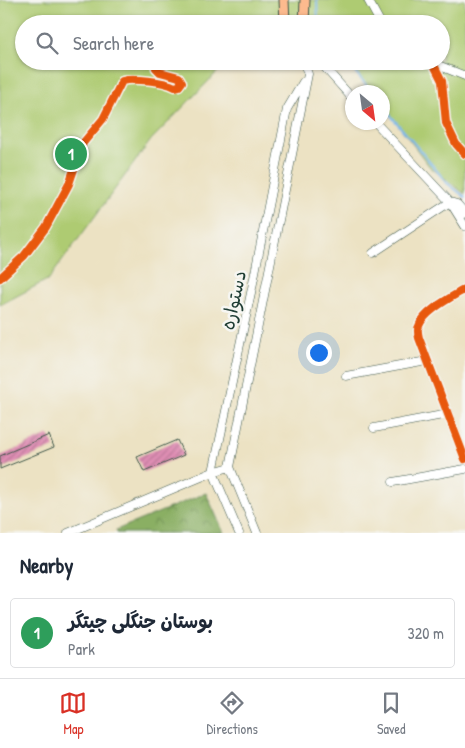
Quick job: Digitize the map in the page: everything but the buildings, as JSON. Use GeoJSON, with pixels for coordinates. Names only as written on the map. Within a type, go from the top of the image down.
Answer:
{"type":"FeatureCollection","features":[{"type":"Feature","properties":{"kind":"main road"},"geometry":{"type":"LineString","coordinates":[[284,0],[285,15]]}},
{"type":"Feature","properties":{"kind":"main road"},"geometry":{"type":"LineString","coordinates":[[304,15],[305,0]]}},
{"type":"Feature","properties":{"kind":"street"},"geometry":{"type":"LineString","coordinates":[[368,0],[377,15]]}},
{"type":"Feature","properties":{"kind":"street"},"geometry":{"type":"LineString","coordinates":[[257,533],[230,467],[308,74],[306,70]]}},
{"type":"Feature","properties":{"kind":"street"},"geometry":{"type":"LineString","coordinates":[[327,70],[345,90]]}},
{"type":"Feature","properties":{"kind":"street"},"geometry":{"type":"LineString","coordinates":[[435,70],[442,81],[446,123],[456,144],[465,154]]}},
{"type":"Feature","properties":{"kind":"street"},"geometry":{"type":"LineString","coordinates":[[449,70],[465,76]]}},
{"type":"Feature","properties":{"kind":"street","name":"دستواره"},"geometry":{"type":"LineString","coordinates":[[213,472],[287,109],[308,74]]}},
{"type":"Feature","properties":{"kind":"street"},"geometry":{"type":"LineString","coordinates":[[382,130],[450,202],[465,226]]}},
{"type":"Feature","properties":{"kind":"street"},"geometry":{"type":"LineString","coordinates":[[373,253],[450,202],[457,204],[465,213]]}},
{"type":"Feature","properties":{"kind":"street"},"geometry":{"type":"LineString","coordinates":[[465,289],[431,311],[422,319],[418,327],[419,338],[427,361],[465,459]]}},
{"type":"Feature","properties":{"kind":"street"},"geometry":{"type":"LineString","coordinates":[[346,376],[427,361]]}},
{"type":"Feature","properties":{"kind":"street"},"geometry":{"type":"LineString","coordinates":[[374,428],[448,414]]}},
{"type":"Feature","properties":{"kind":"street"},"geometry":{"type":"LineString","coordinates":[[68,533],[213,472],[230,467]]}},
{"type":"Feature","properties":{"kind":"street"},"geometry":{"type":"LineString","coordinates":[[394,482],[465,469]]}},
{"type":"Feature","properties":{"kind":"street"},"geometry":{"type":"LineString","coordinates":[[213,472],[239,533]]}},
{"type":"Feature","properties":{"kind":"green space"},"geometry":{"type":"Polygon","coordinates":[[[0,0],[465,0],[465,194],[430,167],[390,114],[390,85],[366,85],[353,70],[450,70],[450,15],[15,15],[15,70],[219,70],[151,140],[49,279],[0,305],[0,0]]]}},
{"type":"Feature","properties":{"kind":"green space"},"geometry":{"type":"Polygon","coordinates":[[[206,493],[224,533],[117,533],[116,530],[206,493]]]}},
{"type":"Feature","properties":{"kind":"waterway"},"geometry":{"type":"LineString","coordinates":[[317,0],[318,15]]}},
{"type":"Feature","properties":{"kind":"waterway"},"geometry":{"type":"LineString","coordinates":[[354,70],[366,85]]}},
{"type":"Feature","properties":{"kind":"waterway"},"geometry":{"type":"LineString","coordinates":[[390,115],[447,183],[465,197]]}},
{"type":"Feature","properties":{"kind":"cycle path"},"geometry":{"type":"LineString","coordinates":[[0,278],[24,256],[46,227],[69,184],[83,143],[103,119],[122,81],[148,81],[164,83],[175,87],[179,86],[182,82],[179,77],[158,70]]}},
{"type":"Feature","properties":{"kind":"cycle path"},"geometry":{"type":"LineString","coordinates":[[436,70],[442,81],[446,123],[456,144],[465,154]]}},
{"type":"Feature","properties":{"kind":"cycle path"},"geometry":{"type":"LineString","coordinates":[[465,289],[432,310],[418,327],[419,338],[465,459]]}},
{"type":"Feature","properties":{"kind":"place","name":"بوستان جنگلی چیتگر"},"geometry":{"type":"Point","coordinates":[71,154]}}]}
